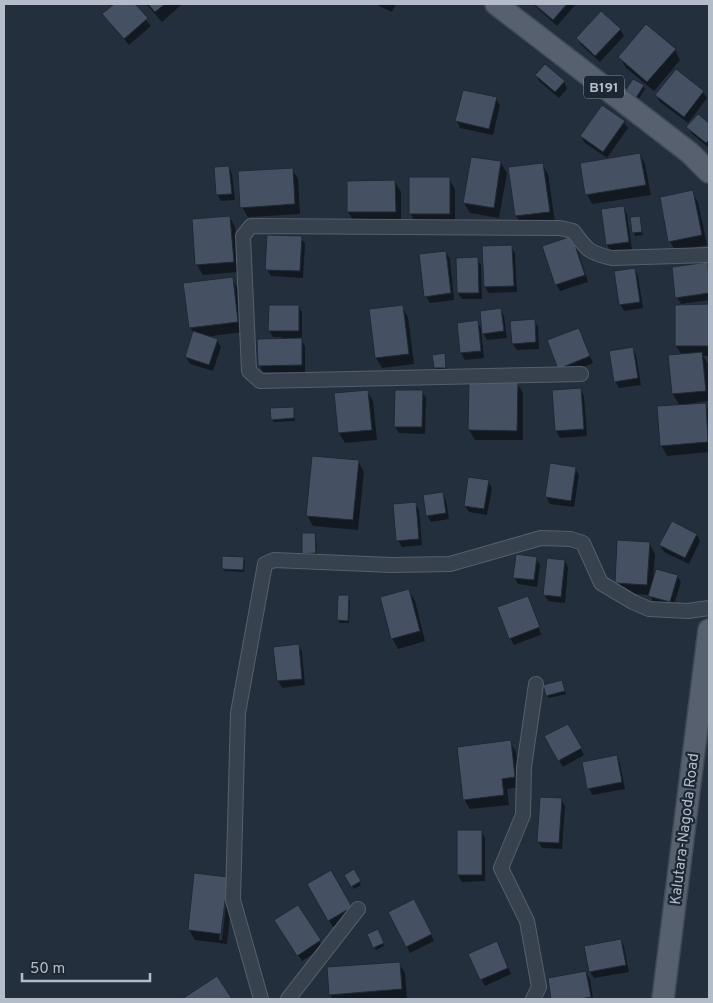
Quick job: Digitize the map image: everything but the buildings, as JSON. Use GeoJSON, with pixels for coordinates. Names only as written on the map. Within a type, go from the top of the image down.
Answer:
{"type":"FeatureCollection","features":[{"type":"Feature","properties":{"kind":"main road","name":"B191"},"geometry":{"type":"LineString","coordinates":[[496,4],[682,147],[709,172]]}},
{"type":"Feature","properties":{"kind":"main road","name":"Kalutara-Nagoda Road"},"geometry":{"type":"LineString","coordinates":[[663,999],[709,630]]}},
{"type":"Feature","properties":{"kind":"street"},"geometry":{"type":"LineString","coordinates":[[581,374],[260,381],[248,371],[243,236],[251,226],[560,228],[573,231],[587,250],[612,258],[709,254]]}},
{"type":"Feature","properties":{"kind":"street"},"geometry":{"type":"LineString","coordinates":[[261,999],[233,900],[238,713],[265,564],[274,560],[391,565],[450,564],[541,538],[571,539],[583,544],[601,583],[633,602],[649,609],[688,611],[709,608]]}},
{"type":"Feature","properties":{"kind":"street"},"geometry":{"type":"LineString","coordinates":[[533,999],[539,987],[527,921],[501,868],[523,815],[524,767],[536,684]]}},
{"type":"Feature","properties":{"kind":"street"},"geometry":{"type":"LineString","coordinates":[[288,999],[358,909]]}}]}
